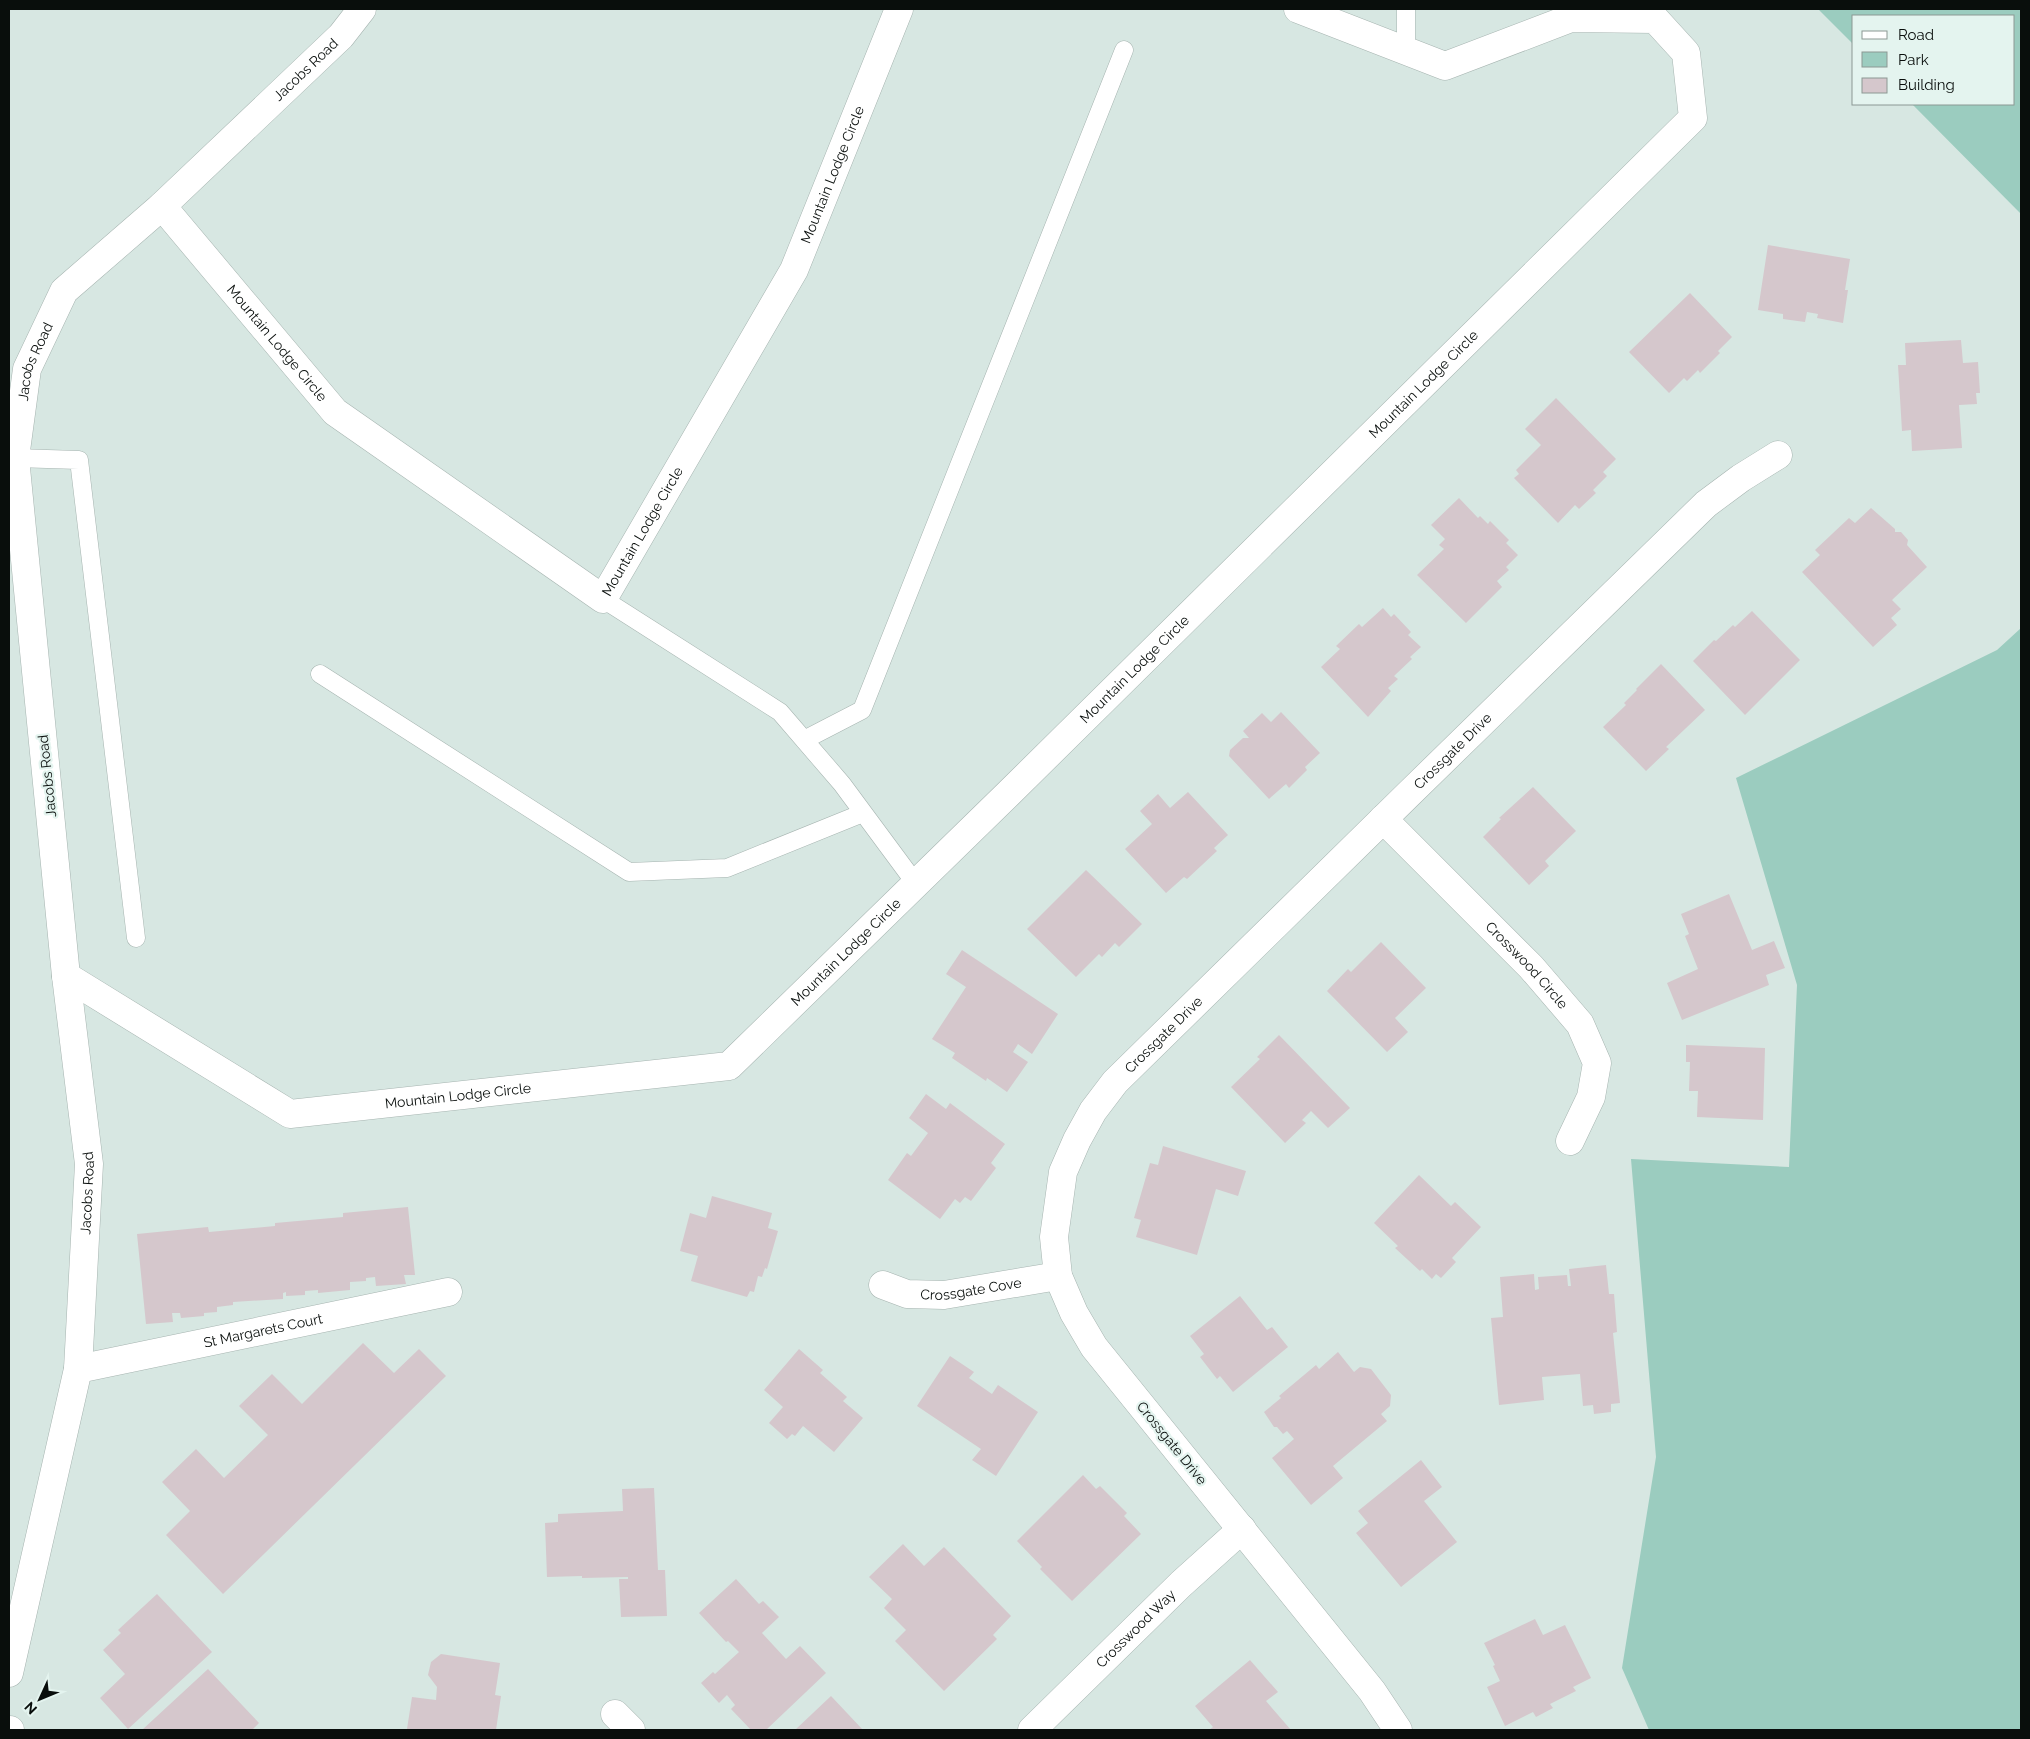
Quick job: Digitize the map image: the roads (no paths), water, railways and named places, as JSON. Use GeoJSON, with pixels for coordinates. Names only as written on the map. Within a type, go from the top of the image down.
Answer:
{"type":"FeatureCollection","features":[{"type":"Feature","properties":{"kind":"street","name":"Jacobs Road"},"geometry":{"type":"LineString","coordinates":[[9,1673],[78,1369],[89,1164],[66,976],[15,458],[27,368],[64,291],[162,206],[341,36],[362,9]]}},
{"type":"Feature","properties":{"kind":"street","name":"Mountain Lodge Circle"},"geometry":{"type":"LineString","coordinates":[[162,206],[335,412],[603,599],[794,270],[899,9]]}},
{"type":"Feature","properties":{"kind":"street","name":"Mountain Lodge Circle"},"geometry":{"type":"LineString","coordinates":[[66,976],[290,1114],[729,1066],[1693,118],[1686,53],[1655,19],[1571,18],[1445,66],[1298,9]]}},
{"type":"Feature","properties":{"kind":"street","name":"Crossgate Drive"},"geometry":{"type":"LineString","coordinates":[[1398,1730],[1372,1691],[1094,1347],[1074,1313],[1058,1276],[1054,1237],[1063,1172],[1093,1110],[1115,1082],[1460,742],[1706,504],[1740,478],[1778,455]]}},
{"type":"Feature","properties":{"kind":"street","name":"Crosswood Circle"},"geometry":{"type":"LineString","coordinates":[[1383,819],[1531,967],[1580,1024],[1596,1063],[1591,1096],[1570,1141]]}},
{"type":"Feature","properties":{"kind":"street","name":"Crossgate Cove"},"geometry":{"type":"LineString","coordinates":[[883,1285],[907,1294],[944,1295],[1058,1276]]}},
{"type":"Feature","properties":{"kind":"street","name":"St Margarets Court"},"geometry":{"type":"LineString","coordinates":[[78,1369],[448,1292]]}},
{"type":"Feature","properties":{"kind":"street","name":"Crosswood Way"},"geometry":{"type":"LineString","coordinates":[[1032,1730],[1181,1584],[1242,1528]]}},
{"type":"Feature","properties":{"kind":"lane"},"geometry":{"type":"LineString","coordinates":[[1406,9],[1406,50]]}},
{"type":"Feature","properties":{"kind":"lane"},"geometry":{"type":"LineString","coordinates":[[804,740],[862,710],[1124,50]]}},
{"type":"Feature","properties":{"kind":"lane"},"geometry":{"type":"LineString","coordinates":[[15,458],[79,460],[136,938]]}},
{"type":"Feature","properties":{"kind":"lane"},"geometry":{"type":"LineString","coordinates":[[603,599],[780,712],[842,784],[916,884]]}},
{"type":"Feature","properties":{"kind":"lane"},"geometry":{"type":"LineString","coordinates":[[320,674],[629,872],[727,868],[863,813]]}}]}
